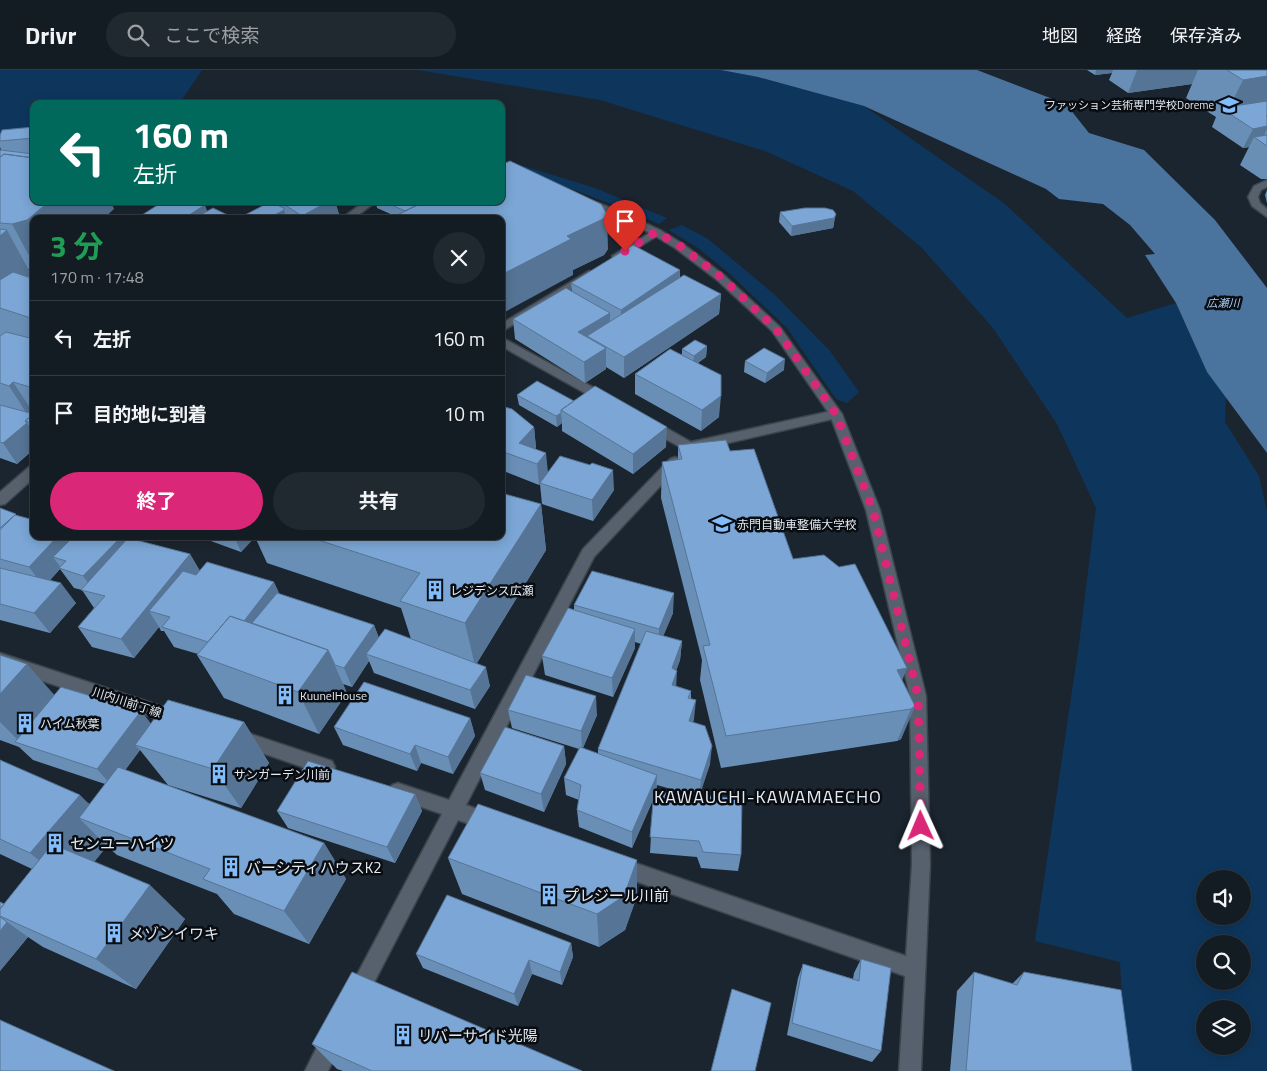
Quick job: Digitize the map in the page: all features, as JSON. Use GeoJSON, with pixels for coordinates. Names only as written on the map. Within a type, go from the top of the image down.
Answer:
{"type":"FeatureCollection","features":[{"type":"Feature","properties":{"kind":"street"},"geometry":{"type":"LineString","coordinates":[[1267,183],[1257,188],[1253,197],[1256,204],[1267,214]]}},
{"type":"Feature","properties":{"kind":"street"},"geometry":{"type":"LineString","coordinates":[[572,198],[616,214],[656,232],[680,246],[722,278],[776,329],[836,414],[873,510],[918,696],[921,864],[910,1071]]}},
{"type":"Feature","properties":{"kind":"street"},"geometry":{"type":"LineString","coordinates":[[352,215],[366,205]]}},
{"type":"Feature","properties":{"kind":"street"},"geometry":{"type":"LineString","coordinates":[[505,326],[656,232]]}},
{"type":"Feature","properties":{"kind":"street"},"geometry":{"type":"LineString","coordinates":[[505,343],[612,403]]}},
{"type":"Feature","properties":{"kind":"street"},"geometry":{"type":"LineString","coordinates":[[316,1071],[588,553],[689,446],[836,414]]}},
{"type":"Feature","properties":{"kind":"street"},"geometry":{"type":"LineString","coordinates":[[638,418],[689,446]]}},
{"type":"Feature","properties":{"kind":"street"},"geometry":{"type":"LineString","coordinates":[[0,500],[30,474]]}},
{"type":"Feature","properties":{"kind":"street","name":"川内川前丁線"},"geometry":{"type":"LineString","coordinates":[[0,660],[199,725]]}},
{"type":"Feature","properties":{"kind":"street"},"geometry":{"type":"LineString","coordinates":[[227,734],[341,772]]}},
{"type":"Feature","properties":{"kind":"street"},"geometry":{"type":"LineString","coordinates":[[379,784],[511,829]]}},
{"type":"Feature","properties":{"kind":"street"},"geometry":{"type":"LineString","coordinates":[[605,862],[914,969]]}},
{"type":"Feature","properties":{"kind":"shaded area"},"geometry":{"type":"Polygon","coordinates":[[[0,70],[202,70],[182,100],[30,100],[30,133],[0,137],[0,70]]]}},
{"type":"Feature","properties":{"kind":"shaded area"},"geometry":{"type":"Polygon","coordinates":[[[418,70],[721,70],[758,77],[864,106],[1005,204],[1127,318],[1176,303],[1207,372],[1226,396],[1225,422],[1259,476],[1267,512],[1267,1071],[1126,1071],[1120,962],[1035,941],[1079,644],[1096,508],[1057,424],[993,328],[922,248],[853,191],[765,151],[600,100],[418,70]]]}},
{"type":"Feature","properties":{"kind":"shaded area"},"geometry":{"type":"Polygon","coordinates":[[[505,160],[595,188],[667,218],[659,224],[561,185],[505,168],[505,160]]]}},
{"type":"Feature","properties":{"kind":"shaded area"},"geometry":{"type":"Polygon","coordinates":[[[682,225],[708,239],[775,295],[830,351],[859,392],[847,403],[836,399],[787,328],[730,274],[698,248],[669,230],[682,225]]]}},
{"type":"Feature","properties":{"kind":"water","name":"広瀬川"},"geometry":{"type":"Polygon","coordinates":[[[721,70],[977,70],[1066,104],[1089,133],[1144,150],[1215,220],[1267,288],[1267,453],[1207,372],[1176,303],[1145,255],[1155,254],[1130,225],[1103,204],[1059,199],[1046,189],[864,106],[758,77],[721,70]]]}},
{"type":"Feature","properties":{"kind":"building"},"geometry":{"type":"Polygon","coordinates":[[[1227,70],[1267,70],[1267,76],[1243,80],[1227,70]]]}},
{"type":"Feature","properties":{"kind":"building"},"geometry":{"type":"Polygon","coordinates":[[[1267,101],[1267,126],[1253,129],[1221,108],[1267,101]]]}},
{"type":"Feature","properties":{"kind":"building"},"geometry":{"type":"Polygon","coordinates":[[[30,127],[30,138],[0,141],[2,130],[30,127]]]}},
{"type":"Feature","properties":{"kind":"building"},"geometry":{"type":"Polygon","coordinates":[[[1267,135],[1267,146],[1254,137],[1267,135]]]}},
{"type":"Feature","properties":{"kind":"building"},"geometry":{"type":"Polygon","coordinates":[[[0,150],[30,154],[30,157],[4,154],[0,157],[0,150]]]}},
{"type":"Feature","properties":{"kind":"building"},"geometry":{"type":"Polygon","coordinates":[[[4,154],[30,157],[30,205],[45,205],[33,215],[30,215],[27,220],[12,224],[0,223],[0,157],[4,154]]]}},
{"type":"Feature","properties":{"kind":"building"},"geometry":{"type":"Polygon","coordinates":[[[510,161],[601,204],[607,214],[603,219],[567,236],[571,239],[505,273],[505,215],[397,215],[418,205],[505,205],[505,163],[510,161]]]}},
{"type":"Feature","properties":{"kind":"building"},"geometry":{"type":"Polygon","coordinates":[[[158,205],[205,205],[189,215],[142,215],[158,205]]]}},
{"type":"Feature","properties":{"kind":"building"},"geometry":{"type":"Polygon","coordinates":[[[264,205],[277,205],[284,208],[284,210],[275,215],[245,215],[264,205]]]}},
{"type":"Feature","properties":{"kind":"building"},"geometry":{"type":"Polygon","coordinates":[[[285,205],[322,205],[304,215],[300,215],[285,205]]]}},
{"type":"Feature","properties":{"kind":"building"},"geometry":{"type":"Polygon","coordinates":[[[392,205],[417,205],[405,211],[392,205]]]}},
{"type":"Feature","properties":{"kind":"building"},"geometry":{"type":"Polygon","coordinates":[[[213,208],[228,215],[200,215],[213,208]]]}},
{"type":"Feature","properties":{"kind":"building"},"geometry":{"type":"Polygon","coordinates":[[[805,208],[825,208],[833,210],[836,214],[834,218],[792,226],[780,212],[805,208]]]}},
{"type":"Feature","properties":{"kind":"building"},"geometry":{"type":"Polygon","coordinates":[[[0,229],[7,230],[0,236],[0,229]]]}},
{"type":"Feature","properties":{"kind":"building"},"geometry":{"type":"Polygon","coordinates":[[[633,245],[680,270],[621,310],[571,283],[633,245]]]}},
{"type":"Feature","properties":{"kind":"building"},"geometry":{"type":"Polygon","coordinates":[[[13,272],[30,278],[30,318],[0,308],[0,280],[13,272]]]}},
{"type":"Feature","properties":{"kind":"building"},"geometry":{"type":"Polygon","coordinates":[[[684,275],[721,294],[624,357],[587,336],[684,275]]]}},
{"type":"Feature","properties":{"kind":"building"},"geometry":{"type":"Polygon","coordinates":[[[566,288],[610,313],[578,332],[606,348],[584,362],[513,319],[566,288]]]}},
{"type":"Feature","properties":{"kind":"building"},"geometry":{"type":"Polygon","coordinates":[[[6,332],[30,338],[30,387],[13,382],[9,386],[0,383],[0,336],[6,332]]]}},
{"type":"Feature","properties":{"kind":"building"},"geometry":{"type":"Polygon","coordinates":[[[695,340],[707,346],[694,356],[682,349],[695,340]]]}},
{"type":"Feature","properties":{"kind":"building"},"geometry":{"type":"Polygon","coordinates":[[[764,348],[785,359],[767,373],[745,361],[764,348]]]}},
{"type":"Feature","properties":{"kind":"building"},"geometry":{"type":"Polygon","coordinates":[[[670,349],[721,375],[721,396],[702,410],[635,374],[670,349]]]}},
{"type":"Feature","properties":{"kind":"building"},"geometry":{"type":"Polygon","coordinates":[[[537,381],[574,401],[556,416],[517,395],[537,381]]]}},
{"type":"Feature","properties":{"kind":"building"},"geometry":{"type":"Polygon","coordinates":[[[595,386],[667,427],[633,454],[561,410],[595,386]]]}},
{"type":"Feature","properties":{"kind":"building"},"geometry":{"type":"Polygon","coordinates":[[[0,405],[30,413],[30,417],[25,421],[27,423],[3,443],[0,442],[0,405]]]}},
{"type":"Feature","properties":{"kind":"building"},"geometry":{"type":"Polygon","coordinates":[[[505,407],[512,409],[534,427],[519,443],[546,453],[537,464],[505,452],[505,407]]]}},
{"type":"Feature","properties":{"kind":"building"},"geometry":{"type":"Polygon","coordinates":[[[726,440],[730,451],[754,449],[793,559],[824,555],[839,567],[855,564],[907,668],[897,670],[915,706],[911,709],[726,736],[703,646],[710,645],[662,462],[682,459],[678,445],[726,440]]]}},
{"type":"Feature","properties":{"kind":"building"},"geometry":{"type":"Polygon","coordinates":[[[560,456],[613,470],[592,500],[540,483],[560,456]]]}},
{"type":"Feature","properties":{"kind":"building"},"geometry":{"type":"Polygon","coordinates":[[[505,494],[541,504],[465,623],[400,601],[420,573],[318,540],[505,540],[505,494]]]}},
{"type":"Feature","properties":{"kind":"building"},"geometry":{"type":"Polygon","coordinates":[[[0,508],[16,514],[0,528],[0,508]]]}},
{"type":"Feature","properties":{"kind":"building"},"geometry":{"type":"Polygon","coordinates":[[[15,515],[30,519],[30,540],[54,540],[29,567],[0,559],[0,530],[15,515]]]}},
{"type":"Feature","properties":{"kind":"building"},"geometry":{"type":"Polygon","coordinates":[[[70,540],[118,540],[83,576],[59,568],[66,561],[53,557],[70,540]]]}},
{"type":"Feature","properties":{"kind":"building"},"geometry":{"type":"Polygon","coordinates":[[[126,540],[136,540],[190,554],[121,639],[78,627],[105,596],[81,590],[126,540]]]}},
{"type":"Feature","properties":{"kind":"building"},"geometry":{"type":"Polygon","coordinates":[[[207,562],[274,582],[244,621],[230,616],[208,642],[162,627],[170,617],[149,611],[183,571],[196,575],[207,562]]]}},
{"type":"Feature","properties":{"kind":"building"},"geometry":{"type":"Polygon","coordinates":[[[0,568],[61,583],[34,613],[0,604],[0,568]]]}},
{"type":"Feature","properties":{"kind":"building"},"geometry":{"type":"Polygon","coordinates":[[[592,571],[674,593],[659,629],[574,605],[592,571]]]}},
{"type":"Feature","properties":{"kind":"building"},"geometry":{"type":"Polygon","coordinates":[[[277,593],[374,625],[344,668],[335,665],[328,650],[252,623],[277,593]]]}},
{"type":"Feature","properties":{"kind":"building"},"geometry":{"type":"Polygon","coordinates":[[[568,608],[635,629],[612,678],[542,656],[568,608]]]}},
{"type":"Feature","properties":{"kind":"building"},"geometry":{"type":"Polygon","coordinates":[[[230,616],[328,650],[298,692],[197,655],[230,616]]]}},
{"type":"Feature","properties":{"kind":"building"},"geometry":{"type":"Polygon","coordinates":[[[385,629],[486,667],[470,690],[366,654],[385,629]]]}},
{"type":"Feature","properties":{"kind":"building"},"geometry":{"type":"Polygon","coordinates":[[[646,631],[682,641],[672,668],[677,671],[672,685],[691,691],[688,698],[696,700],[689,721],[705,726],[712,746],[701,780],[598,749],[646,631]]]}},
{"type":"Feature","properties":{"kind":"building"},"geometry":{"type":"Polygon","coordinates":[[[0,655],[27,664],[0,694],[0,655]]]}},
{"type":"Feature","properties":{"kind":"building"},"geometry":{"type":"Polygon","coordinates":[[[526,675],[596,696],[581,731],[508,710],[526,675]]]}},
{"type":"Feature","properties":{"kind":"building"},"geometry":{"type":"Polygon","coordinates":[[[364,682],[470,718],[448,757],[415,745],[410,754],[334,727],[364,682]]]}},
{"type":"Feature","properties":{"kind":"building"},"geometry":{"type":"Polygon","coordinates":[[[61,687],[141,711],[97,769],[15,742],[61,687]]]}},
{"type":"Feature","properties":{"kind":"building"},"geometry":{"type":"Polygon","coordinates":[[[168,700],[244,722],[213,769],[135,745],[168,700]]]}},
{"type":"Feature","properties":{"kind":"building"},"geometry":{"type":"Polygon","coordinates":[[[505,727],[564,746],[541,794],[480,773],[505,727]]]}},
{"type":"Feature","properties":{"kind":"building"},"geometry":{"type":"Polygon","coordinates":[[[580,747],[657,775],[632,832],[577,810],[581,785],[564,778],[580,747]]]}},
{"type":"Feature","properties":{"kind":"building"},"geometry":{"type":"Polygon","coordinates":[[[0,760],[80,795],[30,853],[0,839],[0,760]]]}},
{"type":"Feature","properties":{"kind":"building"},"geometry":{"type":"Polygon","coordinates":[[[308,761],[415,794],[387,847],[277,811],[308,761]]]}},
{"type":"Feature","properties":{"kind":"building"},"geometry":{"type":"Polygon","coordinates":[[[118,767],[324,843],[284,911],[203,879],[210,869],[79,818],[118,767]]]}},
{"type":"Feature","properties":{"kind":"building"},"geometry":{"type":"Polygon","coordinates":[[[654,791],[742,799],[741,855],[703,852],[699,841],[650,837],[654,791]]]}},
{"type":"Feature","properties":{"kind":"building"},"geometry":{"type":"Polygon","coordinates":[[[478,804],[637,860],[624,896],[597,914],[448,858],[478,804]]]}},
{"type":"Feature","properties":{"kind":"building"},"geometry":{"type":"Polygon","coordinates":[[[52,844],[150,885],[96,959],[0,916],[0,909],[52,844]]]}},
{"type":"Feature","properties":{"kind":"building"},"geometry":{"type":"Polygon","coordinates":[[[447,895],[571,943],[560,972],[529,960],[514,994],[416,954],[447,895]]]}},
{"type":"Feature","properties":{"kind":"building"},"geometry":{"type":"Polygon","coordinates":[[[0,917],[7,922],[0,931],[0,917]]]}},
{"type":"Feature","properties":{"kind":"building"},"geometry":{"type":"Polygon","coordinates":[[[861,959],[891,968],[881,1051],[792,1023],[803,964],[859,981],[861,959]]]}},
{"type":"Feature","properties":{"kind":"building"},"geometry":{"type":"Polygon","coordinates":[[[352,972],[582,1071],[372,1071],[312,1044],[352,972]]]}},
{"type":"Feature","properties":{"kind":"building"},"geometry":{"type":"Polygon","coordinates":[[[974,972],[1017,985],[1024,972],[1121,990],[1132,1071],[966,1071],[974,972]]]}},
{"type":"Feature","properties":{"kind":"building"},"geometry":{"type":"Polygon","coordinates":[[[732,989],[771,1003],[755,1071],[711,1071],[732,989]]]}},
{"type":"Feature","properties":{"kind":"building"},"geometry":{"type":"Polygon","coordinates":[[[0,1020],[114,1071],[0,1071],[0,1020]]]}},
{"type":"Feature","properties":{"kind":"place","name":"ファッション芸術専門学校Doreme"},"geometry":{"type":"Point","coordinates":[1229,105]}},
{"type":"Feature","properties":{"kind":"place","name":"赤門自動車整備大学校"},"geometry":{"type":"Point","coordinates":[722,524]}},
{"type":"Feature","properties":{"kind":"place","name":"レジデンス広瀬"},"geometry":{"type":"Point","coordinates":[435,590]}},
{"type":"Feature","properties":{"kind":"place","name":"KuunelHouse"},"geometry":{"type":"Point","coordinates":[285,695]}},
{"type":"Feature","properties":{"kind":"place","name":"ハイム秋葉"},"geometry":{"type":"Point","coordinates":[25,723]}},
{"type":"Feature","properties":{"kind":"place","name":"サンガーデン川前"},"geometry":{"type":"Point","coordinates":[219,774]}},
{"type":"Feature","properties":{"kind":"place","name":"センユーハイツ"},"geometry":{"type":"Point","coordinates":[55,843]}},
{"type":"Feature","properties":{"kind":"place","name":"バーシティハウスK2"},"geometry":{"type":"Point","coordinates":[231,867]}},
{"type":"Feature","properties":{"kind":"place","name":"プレジール川前"},"geometry":{"type":"Point","coordinates":[549,895]}},
{"type":"Feature","properties":{"kind":"place","name":"メゾンイワキ"},"geometry":{"type":"Point","coordinates":[114,933]}},
{"type":"Feature","properties":{"kind":"place","name":"リバーサイド光陽"},"geometry":{"type":"Point","coordinates":[403,1035]}},
{"type":"Feature","properties":{"kind":"district","name":"KAWAUCHI-KAWAMAECHO"},"geometry":{"type":"Point","coordinates":[768,796]}},
{"type":"Feature","properties":{"kind":"route"},"geometry":{"type":"LineString","coordinates":[[625,251],[656,232],[680,246],[722,278],[776,329],[836,414],[873,510],[918,696],[921,826]]}}]}
